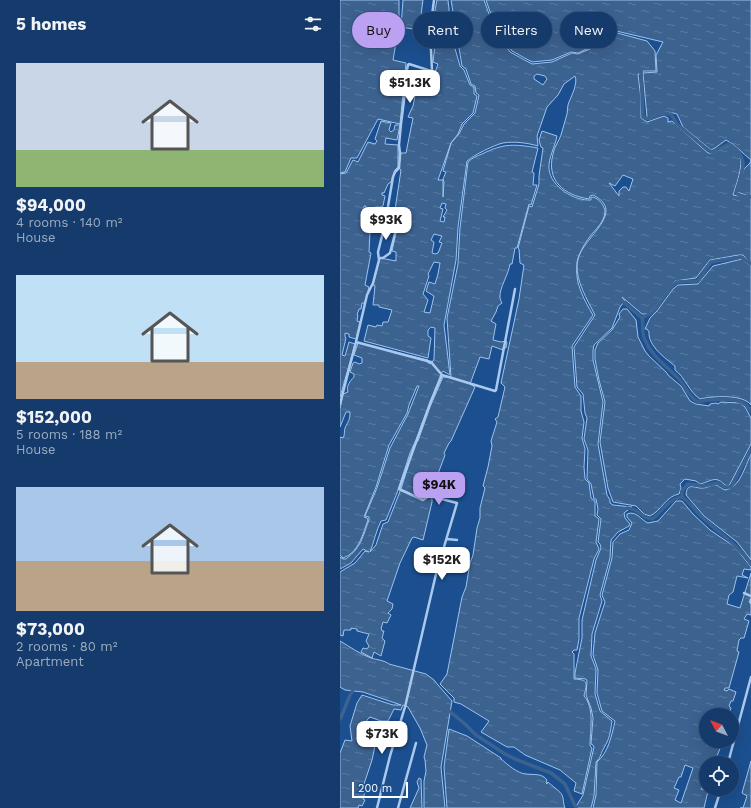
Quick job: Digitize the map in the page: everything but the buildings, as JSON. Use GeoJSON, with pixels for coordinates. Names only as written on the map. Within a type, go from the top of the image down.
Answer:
{"type":"FeatureCollection","features":[{"type":"Feature","properties":{"kind":"street"},"geometry":{"type":"LineString","coordinates":[[340,404],[367,296],[373,283],[379,258],[378,252],[385,224],[393,177],[398,168],[401,124],[408,65],[432,70],[430,32],[434,0]]}},
{"type":"Feature","properties":{"kind":"street"},"geometry":{"type":"LineString","coordinates":[[379,258],[383,258],[390,253],[396,230],[396,228],[385,224]]}},
{"type":"Feature","properties":{"kind":"street"},"geometry":{"type":"LineString","coordinates":[[356,342],[432,362],[442,374],[476,386],[496,391],[515,289]]}},
{"type":"Feature","properties":{"kind":"street"},"geometry":{"type":"LineString","coordinates":[[377,808],[390,756],[405,708],[436,574],[457,502],[439,499],[430,493],[423,500],[399,489],[442,374]]}},
{"type":"Feature","properties":{"kind":"street"},"geometry":{"type":"LineString","coordinates":[[447,539],[457,540]]}},
{"type":"Feature","properties":{"kind":"street"},"geometry":{"type":"LineString","coordinates":[[744,593],[751,596]]}},
{"type":"Feature","properties":{"kind":"street"},"geometry":{"type":"LineString","coordinates":[[730,756],[751,677]]}},
{"type":"Feature","properties":{"kind":"street"},"geometry":{"type":"LineString","coordinates":[[398,808],[416,743]]}},
{"type":"Feature","properties":{"kind":"street"},"geometry":{"type":"LineString","coordinates":[[715,808],[719,796]]}},
{"type":"Feature","properties":{"kind":"water"},"geometry":{"type":"Polygon","coordinates":[[[340,0],[399,0],[399,12],[352,12],[352,48],[395,48],[393,60],[406,63],[400,124],[378,119],[357,158],[351,158],[345,172],[340,173],[340,0]]]}},
{"type":"Feature","properties":{"kind":"water"},"geometry":{"type":"Polygon","coordinates":[[[403,0],[423,0],[421,12],[413,12],[413,29],[405,28],[405,12],[402,12],[403,0]]]}},
{"type":"Feature","properties":{"kind":"water"},"geometry":{"type":"Polygon","coordinates":[[[437,0],[448,0],[449,12],[434,12],[437,0]]]}},
{"type":"Feature","properties":{"kind":"water"},"geometry":{"type":"Polygon","coordinates":[[[451,0],[484,0],[488,12],[481,12],[481,48],[507,48],[510,52],[532,64],[552,62],[572,53],[578,54],[591,48],[617,48],[617,33],[647,41],[655,51],[656,71],[643,71],[643,74],[638,74],[641,99],[641,118],[647,122],[664,116],[668,118],[668,122],[672,121],[708,153],[712,153],[730,145],[736,149],[741,160],[739,175],[733,195],[751,198],[751,264],[743,255],[710,260],[696,278],[675,281],[653,310],[648,314],[642,314],[622,297],[625,301],[620,307],[612,328],[594,345],[593,360],[603,402],[598,444],[607,495],[610,503],[613,505],[632,507],[624,513],[625,518],[630,524],[629,526],[618,532],[611,540],[610,558],[600,595],[602,601],[592,634],[591,656],[596,669],[595,694],[600,711],[612,721],[609,738],[596,762],[594,796],[591,808],[575,808],[583,795],[594,747],[591,744],[593,718],[586,695],[587,681],[586,679],[575,678],[575,673],[582,638],[582,620],[596,560],[601,548],[598,542],[601,519],[597,515],[598,509],[596,499],[594,499],[591,484],[587,479],[588,450],[584,439],[587,418],[583,394],[577,387],[574,347],[595,315],[580,284],[577,263],[585,245],[604,218],[606,210],[603,202],[593,195],[590,196],[589,199],[572,194],[565,190],[559,185],[552,172],[555,146],[561,135],[567,114],[568,104],[576,82],[575,76],[564,84],[558,95],[547,107],[537,136],[538,146],[512,142],[503,143],[484,150],[467,161],[458,227],[456,260],[444,325],[450,375],[443,371],[441,374],[410,453],[397,493],[386,520],[381,521],[379,525],[370,552],[376,545],[383,524],[388,522],[401,489],[415,444],[418,441],[443,377],[451,377],[447,318],[458,264],[460,228],[468,162],[476,156],[490,150],[503,146],[516,145],[538,148],[532,172],[534,173],[533,185],[537,185],[531,205],[529,204],[517,248],[515,248],[512,264],[510,264],[501,290],[500,298],[502,303],[498,306],[491,321],[496,324],[493,340],[501,342],[506,341],[506,348],[503,347],[503,350],[492,346],[489,359],[480,357],[470,384],[475,387],[451,441],[444,453],[445,455],[432,490],[432,502],[423,540],[414,537],[412,538],[400,563],[387,601],[393,604],[392,609],[388,613],[391,615],[387,623],[383,622],[381,629],[384,631],[382,638],[385,641],[381,656],[374,652],[372,658],[361,652],[363,648],[367,649],[369,646],[366,641],[369,634],[351,628],[351,630],[344,630],[343,636],[340,635],[340,572],[355,563],[365,551],[369,552],[363,549],[351,563],[340,569],[340,557],[343,559],[346,559],[353,552],[343,558],[340,555],[340,437],[344,437],[350,412],[346,412],[340,427],[340,409],[343,394],[348,392],[348,386],[354,377],[354,374],[350,372],[353,363],[362,363],[362,358],[354,355],[358,343],[428,360],[428,363],[431,364],[434,359],[435,328],[431,327],[428,330],[428,336],[431,338],[428,358],[364,341],[368,325],[376,327],[377,325],[382,326],[383,322],[388,322],[392,310],[379,307],[379,305],[373,305],[375,286],[373,285],[380,258],[396,261],[396,252],[392,251],[400,214],[395,210],[401,170],[399,168],[401,153],[406,153],[413,118],[408,117],[413,106],[415,96],[411,94],[416,88],[417,81],[427,83],[433,78],[438,64],[433,62],[435,48],[455,48],[460,66],[464,70],[470,85],[474,87],[474,94],[477,96],[473,113],[462,124],[458,134],[451,143],[459,134],[464,124],[475,113],[479,95],[476,93],[475,86],[471,84],[466,69],[462,66],[459,48],[473,48],[473,12],[453,12],[451,0]],[[537,74],[534,76],[534,79],[543,85],[547,79],[545,76],[537,74]],[[451,143],[438,180],[443,180],[443,197],[444,182],[443,179],[446,172],[443,171],[451,143]],[[623,175],[615,186],[609,183],[619,196],[619,191],[623,187],[626,187],[629,191],[633,179],[623,175]],[[442,203],[440,208],[443,209],[440,221],[444,222],[445,217],[443,217],[447,210],[445,208],[446,204],[442,203]],[[434,234],[431,240],[434,242],[432,253],[435,254],[438,253],[442,243],[439,242],[442,236],[434,234]],[[434,262],[428,274],[429,276],[423,294],[428,300],[424,312],[430,313],[434,296],[426,291],[429,282],[435,284],[440,263],[434,262]],[[417,386],[407,413],[389,445],[376,487],[364,517],[368,520],[357,547],[353,552],[358,546],[361,541],[369,520],[369,517],[365,516],[377,488],[390,448],[408,414],[419,386],[417,386]]]}},
{"type":"Feature","properties":{"kind":"water"},"geometry":{"type":"Polygon","coordinates":[[[486,0],[751,0],[751,160],[726,140],[711,150],[683,127],[677,114],[666,112],[649,118],[647,117],[643,73],[657,72],[656,55],[663,42],[617,31],[617,12],[560,12],[560,48],[589,48],[578,53],[571,52],[552,60],[532,62],[512,51],[510,48],[552,48],[552,12],[490,12],[486,0]]]}},
{"type":"Feature","properties":{"kind":"water"},"geometry":{"type":"Polygon","coordinates":[[[381,121],[391,123],[389,130],[391,132],[394,130],[395,125],[400,125],[397,140],[386,138],[385,144],[398,145],[398,167],[395,170],[391,182],[388,184],[384,193],[382,193],[382,195],[385,196],[383,206],[375,207],[373,214],[374,219],[367,217],[366,206],[364,206],[363,216],[367,220],[366,227],[370,232],[369,252],[371,253],[365,285],[369,287],[365,303],[362,303],[361,309],[359,309],[357,315],[357,321],[360,322],[356,339],[349,337],[349,334],[345,333],[346,338],[342,355],[345,356],[349,342],[355,344],[340,397],[340,174],[346,173],[353,160],[358,162],[368,142],[375,144],[377,141],[375,139],[381,121]]]}},
{"type":"Feature","properties":{"kind":"water"},"geometry":{"type":"Polygon","coordinates":[[[542,131],[557,136],[549,165],[554,182],[564,192],[578,198],[591,200],[591,197],[596,198],[602,203],[605,210],[601,223],[584,245],[577,264],[578,284],[593,315],[572,346],[575,387],[581,396],[581,411],[584,422],[582,438],[585,449],[585,479],[589,483],[591,498],[595,501],[595,516],[599,519],[596,542],[599,549],[594,559],[579,618],[579,639],[577,650],[572,652],[574,654],[574,679],[585,681],[586,683],[584,696],[590,707],[591,713],[590,746],[592,748],[582,794],[574,791],[576,783],[560,770],[525,755],[514,747],[507,747],[481,732],[489,721],[461,704],[454,702],[454,698],[440,684],[447,674],[462,597],[466,587],[480,518],[480,508],[485,488],[483,486],[492,446],[491,441],[497,422],[495,419],[498,417],[505,387],[501,383],[519,299],[524,265],[520,263],[518,248],[529,206],[532,207],[539,184],[543,148],[541,147],[539,140],[542,131]]]}},
{"type":"Feature","properties":{"kind":"water"},"geometry":{"type":"Polygon","coordinates":[[[751,160],[751,196],[737,192],[744,169],[751,160]]]}},
{"type":"Feature","properties":{"kind":"water"},"geometry":{"type":"Polygon","coordinates":[[[742,259],[751,266],[751,405],[747,401],[735,397],[712,397],[700,399],[696,396],[682,376],[675,370],[675,366],[654,347],[649,337],[649,332],[645,329],[650,318],[673,289],[678,285],[698,284],[713,266],[742,259]]]}},
{"type":"Feature","properties":{"kind":"water"},"geometry":{"type":"Polygon","coordinates":[[[623,309],[627,309],[636,320],[638,337],[645,351],[681,386],[690,401],[696,404],[709,406],[710,404],[718,404],[721,402],[740,403],[745,407],[751,418],[751,444],[728,486],[716,480],[700,484],[696,481],[685,479],[680,484],[681,488],[679,494],[674,495],[650,516],[644,514],[636,506],[613,502],[608,488],[600,442],[605,402],[599,380],[595,350],[598,343],[612,330],[620,317],[619,314],[623,309]]]}},
{"type":"Feature","properties":{"kind":"water"},"geometry":{"type":"Polygon","coordinates":[[[751,454],[751,560],[737,542],[704,516],[686,495],[688,488],[690,487],[703,488],[717,485],[725,490],[735,485],[741,476],[751,454]]]}},
{"type":"Feature","properties":{"kind":"water"},"geometry":{"type":"Polygon","coordinates":[[[676,501],[682,501],[710,530],[735,547],[751,567],[751,570],[744,569],[742,575],[748,578],[737,576],[733,592],[729,595],[727,604],[740,608],[751,573],[751,598],[749,602],[751,604],[751,615],[747,614],[744,619],[749,621],[744,638],[739,640],[737,651],[739,652],[729,688],[725,688],[724,690],[727,691],[729,689],[736,692],[733,701],[731,701],[729,706],[731,708],[699,708],[699,748],[720,748],[717,756],[699,756],[699,796],[707,796],[704,808],[593,808],[596,795],[597,762],[607,749],[615,721],[602,711],[597,693],[598,670],[593,655],[595,633],[605,602],[602,595],[612,558],[613,542],[620,534],[629,530],[632,523],[627,517],[627,514],[636,514],[648,523],[658,521],[676,501]],[[685,765],[681,777],[679,777],[674,788],[679,790],[675,800],[681,803],[693,768],[685,765]]]}},
{"type":"Feature","properties":{"kind":"water"},"geometry":{"type":"Polygon","coordinates":[[[340,641],[371,658],[426,674],[434,680],[452,701],[441,767],[445,808],[424,808],[424,781],[426,771],[424,757],[427,745],[420,728],[408,707],[403,705],[401,710],[394,709],[388,721],[381,721],[370,717],[367,720],[364,729],[377,736],[372,760],[362,790],[365,792],[363,799],[365,800],[362,806],[359,805],[358,808],[340,808],[340,753],[345,740],[352,741],[350,726],[357,703],[362,695],[393,705],[401,705],[363,692],[345,690],[340,687],[340,641]]]}},
{"type":"Feature","properties":{"kind":"water"},"geometry":{"type":"Polygon","coordinates":[[[449,729],[467,736],[501,758],[516,771],[523,774],[540,775],[545,778],[547,780],[546,783],[547,784],[548,782],[558,790],[563,797],[565,808],[447,808],[444,767],[449,729]]]}},
{"type":"Feature","properties":{"kind":"water"},"geometry":{"type":"Polygon","coordinates":[[[751,761],[751,808],[743,808],[747,796],[742,793],[751,761]]]}},
{"type":"Feature","properties":{"kind":"water"},"geometry":{"type":"Polygon","coordinates":[[[419,778],[421,779],[422,808],[410,808],[419,788],[417,782],[419,778]]]}},
{"type":"Feature","properties":{"kind":"waterway"},"geometry":{"type":"LineString","coordinates":[[641,70],[643,117],[649,119],[664,113],[671,114],[677,124],[708,150],[712,152],[729,144],[736,149],[740,154],[743,166],[736,193],[741,196],[751,197]]}},
{"type":"Feature","properties":{"kind":"waterway"},"geometry":{"type":"LineString","coordinates":[[642,318],[653,312],[677,282],[698,281],[711,262],[741,257],[751,264]]}},
{"type":"Feature","properties":{"kind":"waterway"},"geometry":{"type":"LineString","coordinates":[[621,300],[642,318],[643,335],[648,346],[656,357],[680,380],[688,393],[696,401],[702,402],[706,400],[719,399],[737,400],[747,406],[751,411]]}},
{"type":"Feature","properties":{"kind":"waterway"},"geometry":{"type":"LineString","coordinates":[[682,497],[682,491],[688,484],[703,486],[717,483],[724,487],[731,487],[751,450]]}},
{"type":"Feature","properties":{"kind":"waterway"},"geometry":{"type":"LineString","coordinates":[[627,508],[635,510],[645,517],[652,519],[670,502],[682,497],[734,545],[751,564]]}},
{"type":"Feature","properties":{"kind":"waterway"},"geometry":{"type":"LineString","coordinates":[[340,719],[355,687]]}},
{"type":"Feature","properties":{"kind":"waterway"},"geometry":{"type":"LineString","coordinates":[[447,709],[476,735],[505,754],[551,773],[565,784],[576,808]]}}]}
